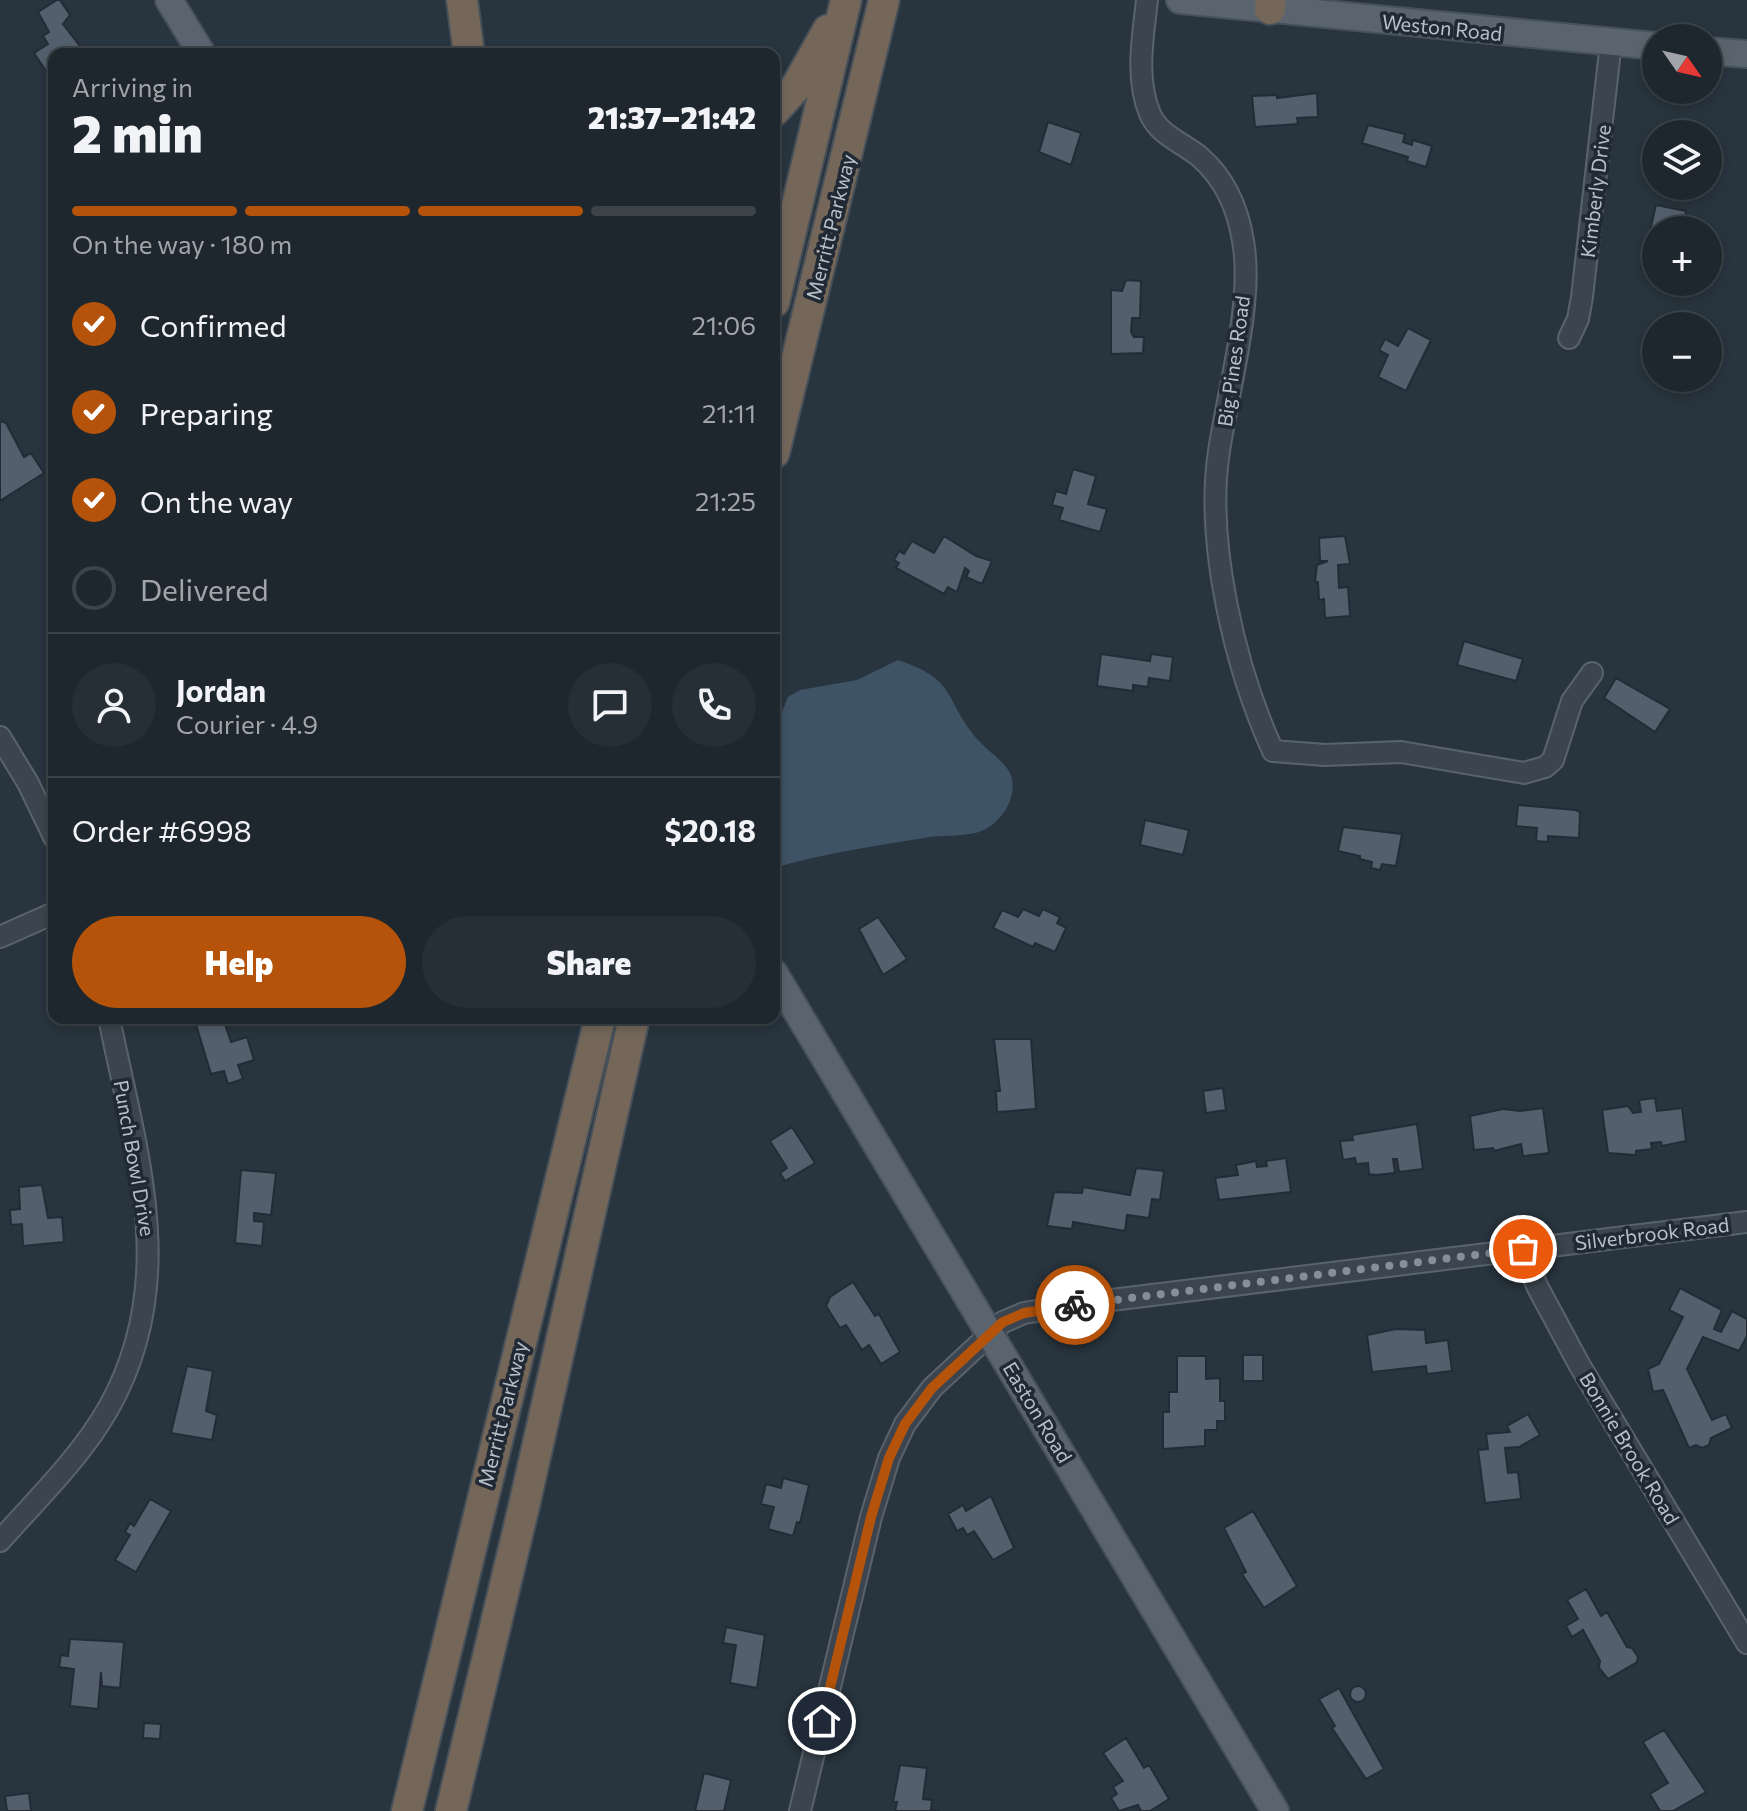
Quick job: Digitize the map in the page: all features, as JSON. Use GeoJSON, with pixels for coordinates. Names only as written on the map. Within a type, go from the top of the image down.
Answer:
{"type":"FeatureCollection","features":[{"type":"Feature","properties":{"kind":"highway"},"geometry":{"type":"LineString","coordinates":[[462,0],[468,48]]}},
{"type":"Feature","properties":{"kind":"highway"},"geometry":{"type":"LineString","coordinates":[[780,103],[812,62],[845,0]]}},
{"type":"Feature","properties":{"kind":"highway","name":"Merritt Parkway"},"geometry":{"type":"LineString","coordinates":[[780,276],[845,0]]}},
{"type":"Feature","properties":{"kind":"highway","name":"Merritt Parkway"},"geometry":{"type":"LineString","coordinates":[[780,428],[884,0]]}},
{"type":"Feature","properties":{"kind":"highway","name":"Merritt Parkway"},"geometry":{"type":"LineString","coordinates":[[407,1811],[599,1024]]}},
{"type":"Feature","properties":{"kind":"highway","name":"Merritt Parkway"},"geometry":{"type":"LineString","coordinates":[[451,1811],[524,1506],[633,1024]]}},
{"type":"Feature","properties":{"kind":"main road"},"geometry":{"type":"LineString","coordinates":[[169,0],[198,48]]}},
{"type":"Feature","properties":{"kind":"main road","name":"Weston Road"},"geometry":{"type":"LineString","coordinates":[[1180,0],[1271,5],[1642,45]]}},
{"type":"Feature","properties":{"kind":"main road"},"geometry":{"type":"LineString","coordinates":[[1722,52],[1747,54]]}},
{"type":"Feature","properties":{"kind":"main road","name":"Easton Road"},"geometry":{"type":"LineString","coordinates":[[780,983],[1275,1811]]}},
{"type":"Feature","properties":{"kind":"street","name":"Big Pines Road"},"geometry":{"type":"LineString","coordinates":[[1147,0],[1141,58],[1150,114],[1158,125],[1199,157],[1224,184],[1237,214],[1244,243],[1242,307],[1218,455],[1216,536],[1247,682],[1273,751],[1325,755],[1401,752],[1524,773],[1545,767],[1553,760],[1572,701],[1592,673]]}},
{"type":"Feature","properties":{"kind":"street","name":"Kimberly Drive"},"geometry":{"type":"LineString","coordinates":[[1569,338],[1578,319],[1582,297],[1611,42]]}},
{"type":"Feature","properties":{"kind":"street"},"geometry":{"type":"LineString","coordinates":[[0,737],[28,783],[48,825]]}},
{"type":"Feature","properties":{"kind":"street"},"geometry":{"type":"LineString","coordinates":[[0,937],[48,916]]}},
{"type":"Feature","properties":{"kind":"street","name":"Punch Bowl Drive"},"geometry":{"type":"LineString","coordinates":[[0,1541],[66,1466],[102,1419],[126,1373],[143,1317],[149,1275],[149,1229],[110,1024]]}},
{"type":"Feature","properties":{"kind":"street","name":"Silverbrook Road"},"geometry":{"type":"LineString","coordinates":[[800,1811],[864,1543],[889,1458],[912,1412],[1003,1322],[1024,1313],[1087,1303],[1747,1222]]}},
{"type":"Feature","properties":{"kind":"street","name":"Bonnie Brook Road"},"geometry":{"type":"LineString","coordinates":[[1523,1249],[1537,1286],[1580,1366],[1747,1643]]}},
{"type":"Feature","properties":{"kind":"water"},"geometry":{"type":"Polygon","coordinates":[[[898,660],[932,676],[942,684],[981,743],[1007,769],[1013,787],[1010,802],[991,826],[977,832],[868,847],[780,866],[780,716],[788,697],[800,690],[857,680],[898,660]]]}},
{"type":"Feature","properties":{"kind":"building"},"geometry":{"type":"Polygon","coordinates":[[[60,0],[70,15],[63,24],[81,48],[48,48],[48,74],[34,53],[48,44],[43,36],[49,32],[38,12],[60,0]]]}},
{"type":"Feature","properties":{"kind":"building"},"geometry":{"type":"Polygon","coordinates":[[[1317,93],[1318,117],[1297,118],[1298,124],[1255,127],[1252,96],[1277,95],[1277,98],[1317,93]]]}},
{"type":"Feature","properties":{"kind":"building"},"geometry":{"type":"Polygon","coordinates":[[[1048,122],[1081,133],[1071,165],[1039,152],[1048,122]]]}},
{"type":"Feature","properties":{"kind":"building"},"geometry":{"type":"Polygon","coordinates":[[[1368,125],[1405,134],[1403,142],[1412,145],[1413,140],[1432,146],[1426,167],[1407,161],[1408,157],[1362,143],[1368,125]]]}},
{"type":"Feature","properties":{"kind":"building"},"geometry":{"type":"Polygon","coordinates":[[[1656,205],[1686,211],[1685,216],[1653,216],[1656,205]]]}},
{"type":"Feature","properties":{"kind":"building"},"geometry":{"type":"Polygon","coordinates":[[[1126,280],[1141,281],[1140,318],[1132,318],[1131,332],[1134,337],[1144,337],[1143,353],[1111,354],[1111,290],[1122,291],[1126,280]]]}},
{"type":"Feature","properties":{"kind":"building"},"geometry":{"type":"Polygon","coordinates":[[[1408,328],[1431,340],[1406,391],[1378,377],[1388,355],[1379,350],[1385,339],[1398,346],[1408,328]]]}},
{"type":"Feature","properties":{"kind":"building"},"geometry":{"type":"Polygon","coordinates":[[[0,421],[6,423],[24,457],[31,453],[44,473],[0,501],[0,421]]]}},
{"type":"Feature","properties":{"kind":"building"},"geometry":{"type":"Polygon","coordinates":[[[1073,469],[1096,476],[1088,504],[1107,509],[1100,532],[1059,520],[1063,508],[1052,505],[1056,491],[1066,494],[1073,469]]]}},
{"type":"Feature","properties":{"kind":"building"},"geometry":{"type":"Polygon","coordinates":[[[944,536],[976,556],[992,561],[982,584],[966,577],[969,571],[965,568],[957,592],[948,587],[944,594],[896,568],[899,563],[894,560],[899,551],[904,554],[912,541],[934,553],[944,536]]]}},
{"type":"Feature","properties":{"kind":"building"},"geometry":{"type":"Polygon","coordinates":[[[1345,536],[1350,564],[1338,565],[1339,588],[1348,587],[1350,616],[1325,618],[1324,599],[1319,600],[1318,582],[1315,582],[1317,565],[1328,561],[1320,561],[1319,538],[1345,536]]]}},
{"type":"Feature","properties":{"kind":"building"},"geometry":{"type":"Polygon","coordinates":[[[1464,641],[1523,659],[1516,681],[1457,665],[1464,641]]]}},
{"type":"Feature","properties":{"kind":"building"},"geometry":{"type":"Polygon","coordinates":[[[1101,654],[1150,661],[1151,654],[1173,657],[1170,681],[1149,678],[1148,687],[1133,685],[1133,691],[1097,686],[1101,654]]]}},
{"type":"Feature","properties":{"kind":"building"},"geometry":{"type":"Polygon","coordinates":[[[1616,678],[1670,709],[1655,732],[1604,698],[1616,678]]]}},
{"type":"Feature","properties":{"kind":"building"},"geometry":{"type":"Polygon","coordinates":[[[1518,805],[1580,812],[1579,838],[1548,836],[1548,842],[1536,841],[1537,828],[1516,826],[1518,805]]]}},
{"type":"Feature","properties":{"kind":"building"},"geometry":{"type":"Polygon","coordinates":[[[1145,820],[1189,830],[1183,855],[1140,845],[1145,820]]]}},
{"type":"Feature","properties":{"kind":"building"},"geometry":{"type":"Polygon","coordinates":[[[1343,827],[1402,834],[1396,866],[1382,864],[1380,870],[1371,868],[1372,862],[1338,851],[1343,827]]]}},
{"type":"Feature","properties":{"kind":"building"},"geometry":{"type":"Polygon","coordinates":[[[1023,909],[1039,916],[1043,909],[1060,917],[1057,923],[1066,928],[1055,952],[1035,943],[1033,947],[993,928],[1002,910],[1018,917],[1023,909]]]}},
{"type":"Feature","properties":{"kind":"building"},"geometry":{"type":"Polygon","coordinates":[[[878,917],[907,959],[883,975],[859,929],[878,917]]]}},
{"type":"Feature","properties":{"kind":"building"},"geometry":{"type":"Polygon","coordinates":[[[196,1024],[225,1024],[231,1042],[247,1037],[254,1060],[238,1065],[243,1079],[228,1084],[224,1071],[211,1074],[196,1024]]]}},
{"type":"Feature","properties":{"kind":"building"},"geometry":{"type":"Polygon","coordinates":[[[994,1039],[1031,1039],[1036,1109],[997,1112],[996,1091],[1000,1091],[994,1039]]]}},
{"type":"Feature","properties":{"kind":"building"},"geometry":{"type":"Polygon","coordinates":[[[1223,1088],[1226,1110],[1206,1113],[1203,1091],[1223,1088]]]}},
{"type":"Feature","properties":{"kind":"building"},"geometry":{"type":"Polygon","coordinates":[[[1655,1098],[1657,1111],[1682,1108],[1686,1141],[1662,1146],[1661,1142],[1651,1143],[1652,1149],[1636,1151],[1636,1155],[1608,1153],[1602,1110],[1628,1106],[1633,1113],[1641,1112],[1639,1100],[1655,1098]]]}},
{"type":"Feature","properties":{"kind":"building"},"geometry":{"type":"Polygon","coordinates":[[[1543,1108],[1549,1153],[1523,1156],[1521,1144],[1494,1151],[1493,1148],[1474,1150],[1470,1116],[1503,1109],[1520,1111],[1543,1108]]]}},
{"type":"Feature","properties":{"kind":"building"},"geometry":{"type":"Polygon","coordinates":[[[1417,1124],[1423,1169],[1399,1172],[1397,1159],[1393,1159],[1395,1173],[1376,1175],[1369,1174],[1368,1163],[1356,1164],[1355,1158],[1343,1160],[1340,1141],[1353,1140],[1352,1135],[1417,1124]]]}},
{"type":"Feature","properties":{"kind":"building"},"geometry":{"type":"Polygon","coordinates":[[[792,1127],[815,1163],[785,1181],[780,1173],[787,1168],[770,1141],[792,1127]]]}},
{"type":"Feature","properties":{"kind":"building"},"geometry":{"type":"Polygon","coordinates":[[[1286,1158],[1291,1192],[1219,1200],[1215,1178],[1238,1175],[1236,1165],[1256,1161],[1257,1167],[1267,1166],[1266,1161],[1286,1158]]]}},
{"type":"Feature","properties":{"kind":"building"},"geometry":{"type":"Polygon","coordinates":[[[1136,1168],[1164,1171],[1160,1200],[1152,1199],[1149,1218],[1127,1215],[1125,1231],[1073,1222],[1072,1229],[1047,1226],[1054,1192],[1082,1193],[1083,1187],[1130,1195],[1136,1168]]]}},
{"type":"Feature","properties":{"kind":"building"},"geometry":{"type":"Polygon","coordinates":[[[241,1170],[276,1173],[271,1215],[254,1213],[254,1221],[264,1222],[262,1246],[235,1243],[241,1170]]]}},
{"type":"Feature","properties":{"kind":"building"},"geometry":{"type":"Polygon","coordinates":[[[42,1185],[48,1218],[62,1217],[64,1242],[23,1246],[22,1224],[11,1225],[10,1210],[20,1209],[19,1187],[42,1185]]]}},
{"type":"Feature","properties":{"kind":"building"},"geometry":{"type":"Polygon","coordinates":[[[853,1282],[875,1316],[879,1314],[900,1352],[881,1364],[869,1345],[862,1350],[846,1325],[840,1328],[826,1306],[830,1297],[853,1282]]]}},
{"type":"Feature","properties":{"kind":"building"},"geometry":{"type":"Polygon","coordinates":[[[1680,1288],[1722,1310],[1714,1329],[1721,1332],[1732,1311],[1747,1319],[1747,1336],[1739,1351],[1703,1337],[1687,1369],[1712,1420],[1726,1414],[1732,1428],[1711,1438],[1709,1445],[1702,1448],[1696,1445],[1689,1448],[1663,1390],[1653,1392],[1648,1369],[1659,1364],[1683,1317],[1669,1310],[1680,1288]]]}},
{"type":"Feature","properties":{"kind":"building"},"geometry":{"type":"Polygon","coordinates":[[[1396,1329],[1425,1330],[1426,1343],[1448,1340],[1452,1371],[1427,1374],[1426,1366],[1372,1372],[1367,1335],[1396,1329]]]}},
{"type":"Feature","properties":{"kind":"building"},"geometry":{"type":"Polygon","coordinates":[[[1243,1355],[1263,1355],[1263,1381],[1243,1381],[1243,1355]]]}},
{"type":"Feature","properties":{"kind":"building"},"geometry":{"type":"Polygon","coordinates":[[[1177,1356],[1206,1356],[1206,1379],[1220,1378],[1220,1401],[1225,1401],[1225,1421],[1217,1421],[1217,1430],[1205,1430],[1205,1446],[1163,1449],[1163,1412],[1169,1412],[1169,1392],[1177,1392],[1177,1356]]]}},
{"type":"Feature","properties":{"kind":"building"},"geometry":{"type":"Polygon","coordinates":[[[187,1366],[213,1371],[206,1411],[217,1415],[212,1440],[171,1433],[187,1366]]]}},
{"type":"Feature","properties":{"kind":"building"},"geometry":{"type":"Polygon","coordinates":[[[1528,1414],[1540,1435],[1519,1447],[1505,1448],[1508,1473],[1518,1472],[1521,1499],[1485,1503],[1478,1450],[1488,1449],[1486,1434],[1510,1432],[1507,1426],[1528,1414]]]}},
{"type":"Feature","properties":{"kind":"building"},"geometry":{"type":"Polygon","coordinates":[[[783,1478],[809,1485],[800,1523],[797,1522],[793,1536],[768,1529],[774,1507],[761,1504],[766,1484],[781,1488],[783,1478]]]}},
{"type":"Feature","properties":{"kind":"building"},"geometry":{"type":"Polygon","coordinates":[[[991,1496],[1014,1548],[993,1560],[974,1531],[967,1535],[963,1528],[957,1531],[948,1514],[963,1505],[966,1511],[991,1496]]]}},
{"type":"Feature","properties":{"kind":"building"},"geometry":{"type":"Polygon","coordinates":[[[150,1499],[171,1511],[136,1572],[115,1560],[130,1535],[125,1532],[130,1523],[134,1526],[150,1499]]]}},
{"type":"Feature","properties":{"kind":"building"},"geometry":{"type":"Polygon","coordinates":[[[1253,1511],[1297,1586],[1264,1608],[1242,1574],[1246,1572],[1224,1528],[1253,1511]]]}},
{"type":"Feature","properties":{"kind":"building"},"geometry":{"type":"Polygon","coordinates":[[[1586,1589],[1601,1616],[1607,1612],[1627,1647],[1632,1648],[1638,1657],[1637,1662],[1608,1679],[1599,1668],[1600,1661],[1583,1630],[1572,1637],[1566,1626],[1578,1619],[1567,1600],[1586,1589]]]}},
{"type":"Feature","properties":{"kind":"building"},"geometry":{"type":"Polygon","coordinates":[[[726,1627],[765,1635],[757,1688],[730,1683],[736,1645],[723,1643],[726,1627]]]}},
{"type":"Feature","properties":{"kind":"building"},"geometry":{"type":"Polygon","coordinates":[[[70,1639],[124,1642],[120,1688],[102,1686],[101,1672],[98,1709],[70,1706],[74,1669],[59,1667],[61,1655],[68,1656],[70,1639]]]}},
{"type":"Feature","properties":{"kind":"building"},"geometry":{"type":"Polygon","coordinates":[[[1358,1686],[1366,1694],[1358,1702],[1350,1694],[1358,1686]]]}},
{"type":"Feature","properties":{"kind":"building"},"geometry":{"type":"Polygon","coordinates":[[[1339,1688],[1384,1769],[1366,1779],[1332,1728],[1335,1726],[1319,1699],[1339,1688]]]}},
{"type":"Feature","properties":{"kind":"building"},"geometry":{"type":"Polygon","coordinates":[[[144,1723],[161,1724],[160,1739],[143,1738],[144,1723]]]}},
{"type":"Feature","properties":{"kind":"building"},"geometry":{"type":"Polygon","coordinates":[[[1664,1730],[1706,1792],[1673,1811],[1660,1811],[1650,1794],[1668,1783],[1643,1742],[1664,1730]]]}},
{"type":"Feature","properties":{"kind":"building"},"geometry":{"type":"Polygon","coordinates":[[[1126,1738],[1144,1768],[1149,1765],[1169,1799],[1150,1811],[1141,1811],[1138,1805],[1119,1811],[1111,1798],[1117,1794],[1113,1787],[1123,1781],[1103,1753],[1126,1738]]]}},
{"type":"Feature","properties":{"kind":"building"},"geometry":{"type":"Polygon","coordinates":[[[900,1765],[927,1768],[923,1799],[932,1800],[931,1810],[940,1811],[895,1811],[897,1802],[893,1802],[900,1765]]]}},
{"type":"Feature","properties":{"kind":"building"},"geometry":{"type":"Polygon","coordinates":[[[704,1773],[731,1780],[724,1811],[695,1811],[704,1773]]]}},
{"type":"Feature","properties":{"kind":"building"},"geometry":{"type":"Polygon","coordinates":[[[29,1793],[31,1811],[7,1811],[5,1796],[29,1793]]]}},
{"type":"Feature","properties":{"kind":"way so far"},"geometry":{"type":"LineString","coordinates":[[1075,1305],[1523,1249]]}},
{"type":"Feature","properties":{"kind":"route"},"geometry":{"type":"LineString","coordinates":[[822,1721],[871,1517],[889,1458],[912,1412],[932,1388],[1003,1322],[1024,1313],[1075,1305]]}}]}
